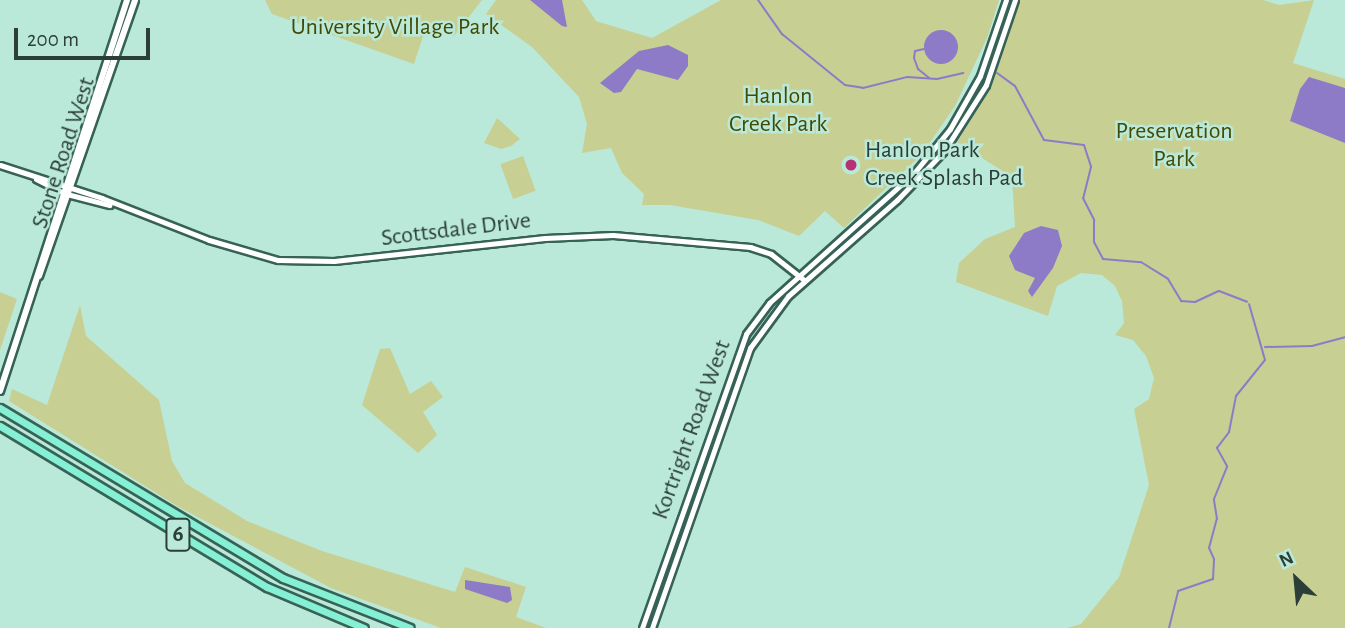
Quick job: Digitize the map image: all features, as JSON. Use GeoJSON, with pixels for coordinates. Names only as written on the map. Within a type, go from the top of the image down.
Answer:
{"type":"FeatureCollection","features":[{"type":"Feature","properties":{"kind":"highway","name":"6"},"geometry":{"type":"LineString","coordinates":[[0,408],[283,578],[410,628]]}},
{"type":"Feature","properties":{"kind":"highway","name":"6"},"geometry":{"type":"LineString","coordinates":[[0,426],[267,587],[364,628]]}},
{"type":"Feature","properties":{"kind":"main road","name":"Stone Road West"},"geometry":{"type":"LineString","coordinates":[[0,391],[68,191],[127,0]]}},
{"type":"Feature","properties":{"kind":"main road","name":"Stone Road West"},"geometry":{"type":"LineString","coordinates":[[91,120],[103,98],[135,0]]}},
{"type":"Feature","properties":{"kind":"main road"},"geometry":{"type":"LineString","coordinates":[[119,25],[123,35]]}},
{"type":"Feature","properties":{"kind":"main road"},"geometry":{"type":"LineString","coordinates":[[98,88],[103,98]]}},
{"type":"Feature","properties":{"kind":"street","name":"Kortright Road West"},"geometry":{"type":"LineString","coordinates":[[642,628],[737,352],[756,318],[798,275],[914,173],[950,129],[980,76],[1006,0]]}},
{"type":"Feature","properties":{"kind":"street","name":"Kortright Road West"},"geometry":{"type":"LineString","coordinates":[[652,628],[743,362],[775,311],[804,280],[897,200],[950,143],[986,85],[1015,0]]}},
{"type":"Feature","properties":{"kind":"street","name":"Scottsdale Drive"},"geometry":{"type":"LineString","coordinates":[[0,165],[244,252],[294,262],[613,235],[750,247],[771,254],[804,280]]}},
{"type":"Feature","properties":{"kind":"green space","name":"University Village Park"},"geometry":{"type":"Polygon","coordinates":[[[265,0],[482,0],[454,36],[426,27],[414,64],[272,14],[265,0]]]}},
{"type":"Feature","properties":{"kind":"green space","name":"Hanlon Creek Park"},"geometry":{"type":"Polygon","coordinates":[[[496,0],[582,0],[596,21],[652,38],[721,0],[999,0],[987,38],[955,106],[922,154],[844,228],[825,211],[799,236],[758,220],[670,205],[642,205],[644,194],[622,173],[611,148],[582,153],[587,124],[579,97],[532,47],[486,14],[496,0]]]}},
{"type":"Feature","properties":{"kind":"green space","name":"Preservation Park"},"geometry":{"type":"Polygon","coordinates":[[[1020,0],[1263,0],[1279,5],[1314,0],[1293,63],[1345,79],[1345,628],[1067,628],[1081,624],[1119,577],[1149,485],[1134,409],[1149,399],[1154,378],[1146,356],[1133,340],[1115,335],[1124,323],[1122,301],[1115,286],[1102,275],[1081,273],[1057,286],[1048,316],[956,282],[959,263],[985,239],[1015,227],[1012,177],[957,142],[991,88],[1020,0]]]}},
{"type":"Feature","properties":{"kind":"green space"},"geometry":{"type":"Polygon","coordinates":[[[497,118],[520,139],[511,146],[501,149],[484,143],[497,118]]]}},
{"type":"Feature","properties":{"kind":"green space"},"geometry":{"type":"Polygon","coordinates":[[[523,156],[536,191],[513,199],[500,164],[523,156]]]}},
{"type":"Feature","properties":{"kind":"green space"},"geometry":{"type":"Polygon","coordinates":[[[0,292],[17,299],[0,350],[0,292]]]}},
{"type":"Feature","properties":{"kind":"green space"},"geometry":{"type":"Polygon","coordinates":[[[80,305],[86,336],[159,400],[172,461],[185,483],[247,521],[322,551],[455,592],[465,567],[526,587],[516,617],[546,628],[441,628],[331,588],[177,506],[9,401],[12,389],[47,405],[80,305]]]}},
{"type":"Feature","properties":{"kind":"green space"},"geometry":{"type":"Polygon","coordinates":[[[390,348],[410,394],[431,381],[443,397],[423,412],[437,435],[418,453],[362,405],[380,349],[390,348]]]}},
{"type":"Feature","properties":{"kind":"shaded area"},"geometry":{"type":"Polygon","coordinates":[[[530,0],[562,0],[567,27],[562,26],[530,0]]]}},
{"type":"Feature","properties":{"kind":"shaded area"},"geometry":{"type":"Polygon","coordinates":[[[941,30],[953,35],[958,47],[953,59],[941,64],[929,59],[924,47],[929,35],[941,30]]]}},
{"type":"Feature","properties":{"kind":"shaded area"},"geometry":{"type":"Polygon","coordinates":[[[668,45],[688,55],[688,66],[678,80],[637,69],[621,92],[614,93],[600,83],[639,51],[668,45]]]}},
{"type":"Feature","properties":{"kind":"shaded area"},"geometry":{"type":"Polygon","coordinates":[[[1309,77],[1345,88],[1345,143],[1290,121],[1300,89],[1309,77]]]}},
{"type":"Feature","properties":{"kind":"shaded area"},"geometry":{"type":"Polygon","coordinates":[[[1041,226],[1058,230],[1062,246],[1053,268],[1032,297],[1028,291],[1035,278],[1015,270],[1009,256],[1024,233],[1041,226]]]}},
{"type":"Feature","properties":{"kind":"shaded area"},"geometry":{"type":"Polygon","coordinates":[[[465,580],[510,587],[512,600],[507,603],[465,589],[465,580]]]}},
{"type":"Feature","properties":{"kind":"waterway"},"geometry":{"type":"LineString","coordinates":[[758,0],[782,34],[845,85],[863,88],[907,77],[937,79],[963,73]]}},
{"type":"Feature","properties":{"kind":"waterway"},"geometry":{"type":"LineString","coordinates":[[924,49],[915,51],[914,58],[918,69],[929,78]]}},
{"type":"Feature","properties":{"kind":"waterway"},"geometry":{"type":"LineString","coordinates":[[997,73],[1015,86],[1044,140],[1084,145],[1091,167],[1083,198],[1094,220],[1094,242],[1103,259],[1141,262],[1168,279],[1181,301],[1195,302],[1219,291],[1247,302]]}},
{"type":"Feature","properties":{"kind":"waterway"},"geometry":{"type":"LineString","coordinates":[[1169,628],[1178,591],[1213,579],[1214,559],[1209,548],[1217,519],[1214,499],[1227,466],[1217,448],[1229,432],[1236,396],[1265,360],[1249,304]]}},
{"type":"Feature","properties":{"kind":"waterway"},"geometry":{"type":"LineString","coordinates":[[1265,347],[1312,346],[1345,337]]}},
{"type":"Feature","properties":{"kind":"place","name":"Hanlon Park Creek Splash Pad"},"geometry":{"type":"Point","coordinates":[851,165]}}]}
